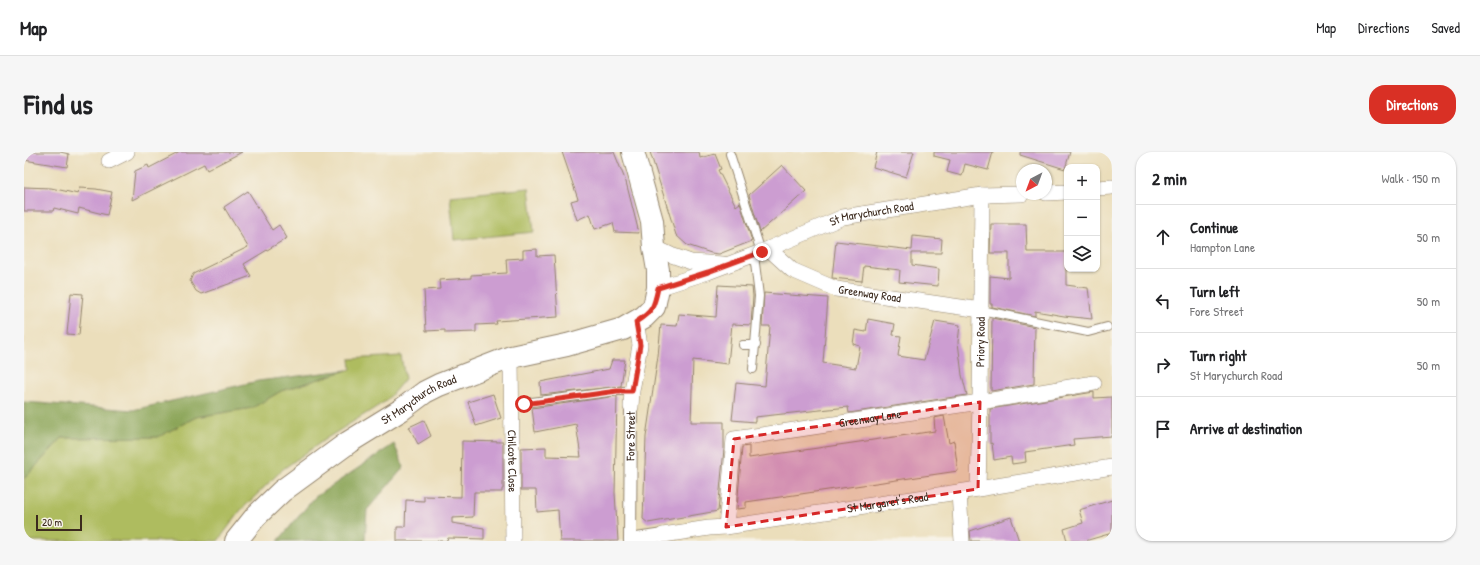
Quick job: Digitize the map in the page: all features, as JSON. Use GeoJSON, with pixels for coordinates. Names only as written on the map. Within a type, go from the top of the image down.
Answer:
{"type":"FeatureCollection","features":[{"type":"Feature","properties":{"kind":"main road"},"geometry":{"type":"LineString","coordinates":[[633,152],[652,221],[658,270],[658,288],[654,307],[644,317],[636,322]]}},
{"type":"Feature","properties":{"kind":"main road","name":"St Marychurch Road"},"geometry":{"type":"LineString","coordinates":[[236,541],[256,516],[282,491],[349,442],[401,410],[425,392],[439,385],[511,357],[567,345],[623,329],[636,322]]}},
{"type":"Feature","properties":{"kind":"street"},"geometry":{"type":"LineString","coordinates":[[109,161],[127,152]]}},
{"type":"Feature","properties":{"kind":"street"},"geometry":{"type":"LineString","coordinates":[[1100,188],[1112,187]]}},
{"type":"Feature","properties":{"kind":"street"},"geometry":{"type":"LineString","coordinates":[[1052,193],[1064,192]]}},
{"type":"Feature","properties":{"kind":"street","name":"St Marychurch Road"},"geometry":{"type":"LineString","coordinates":[[658,288],[761,252],[843,217],[982,195],[1016,194]]}},
{"type":"Feature","properties":{"kind":"street","name":"Priory Road"},"geometry":{"type":"LineString","coordinates":[[978,489],[982,195]]}},
{"type":"Feature","properties":{"kind":"street","name":"St Marychurch Road"},"geometry":{"type":"LineString","coordinates":[[654,247],[691,262],[728,264]]}},
{"type":"Feature","properties":{"kind":"street","name":"Greenway Road"},"geometry":{"type":"LineString","coordinates":[[761,252],[792,270],[836,288],[980,310]]}},
{"type":"Feature","properties":{"kind":"street","name":"Fore Street"},"geometry":{"type":"LineString","coordinates":[[630,541],[631,407],[632,391],[640,345],[636,322]]}},
{"type":"Feature","properties":{"kind":"street","name":"Chilcote Close"},"geometry":{"type":"LineString","coordinates":[[511,357],[512,541]]}},
{"type":"Feature","properties":{"kind":"street","name":"Greenway Lane"},"geometry":{"type":"LineString","coordinates":[[726,527],[734,438],[980,402],[1094,383]]}},
{"type":"Feature","properties":{"kind":"street","name":"St Margaret's Road"},"geometry":{"type":"LineString","coordinates":[[663,535],[709,534],[726,527],[959,492],[1112,467]]}},
{"type":"Feature","properties":{"kind":"street"},"geometry":{"type":"LineString","coordinates":[[959,492],[962,541]]}},
{"type":"Feature","properties":{"kind":"street"},"geometry":{"type":"LineString","coordinates":[[630,541],[663,535]]}},
{"type":"Feature","properties":{"kind":"lane"},"geometry":{"type":"LineString","coordinates":[[730,154],[761,252],[756,345],[753,369]]}},
{"type":"Feature","properties":{"kind":"lane"},"geometry":{"type":"LineString","coordinates":[[980,310],[1088,332],[1107,327]]}},
{"type":"Feature","properties":{"kind":"lane"},"geometry":{"type":"LineString","coordinates":[[742,345],[756,345]]}},
{"type":"Feature","properties":{"kind":"lane"},"geometry":{"type":"LineString","coordinates":[[524,404],[617,391],[632,391]]}},
{"type":"Feature","properties":{"kind":"highlighted area"},"geometry":{"type":"Polygon","coordinates":[[[980,402],[978,489],[726,527],[734,439],[980,402]]]}},
{"type":"Feature","properties":{"kind":"green space"},"geometry":{"type":"Polygon","coordinates":[[[529,188],[534,232],[454,240],[450,196],[529,188]]]}},
{"type":"Feature","properties":{"kind":"green space"},"geometry":{"type":"Polygon","coordinates":[[[401,356],[405,379],[386,401],[327,438],[283,469],[240,511],[218,541],[24,541],[24,479],[62,438],[158,437],[196,417],[252,408],[281,391],[351,369],[350,359],[401,356]]]}},
{"type":"Feature","properties":{"kind":"green space"},"geometry":{"type":"Polygon","coordinates":[[[347,370],[281,391],[252,408],[196,417],[158,437],[62,438],[24,479],[24,402],[133,410],[258,381],[347,370]]]}},
{"type":"Feature","properties":{"kind":"green space"},"geometry":{"type":"Polygon","coordinates":[[[394,444],[404,467],[367,510],[365,541],[278,541],[315,497],[394,444]]]}},
{"type":"Feature","properties":{"kind":"building"},"geometry":{"type":"Polygon","coordinates":[[[24,152],[60,152],[69,154],[67,167],[24,160],[24,152]]]}},
{"type":"Feature","properties":{"kind":"building"},"geometry":{"type":"Polygon","coordinates":[[[180,152],[242,152],[207,170],[204,164],[132,200],[135,171],[148,165],[149,168],[180,152]]]}},
{"type":"Feature","properties":{"kind":"building"},"geometry":{"type":"Polygon","coordinates":[[[562,152],[614,152],[626,182],[639,233],[615,232],[613,223],[595,229],[590,214],[577,220],[571,201],[578,199],[562,152]]]}},
{"type":"Feature","properties":{"kind":"building"},"geometry":{"type":"Polygon","coordinates":[[[650,152],[699,152],[700,158],[715,154],[721,169],[718,170],[736,206],[740,203],[752,241],[719,254],[711,253],[687,245],[676,235],[650,152]]]}},
{"type":"Feature","properties":{"kind":"building"},"geometry":{"type":"Polygon","coordinates":[[[877,152],[914,152],[906,177],[873,167],[877,152]]]}},
{"type":"Feature","properties":{"kind":"building"},"geometry":{"type":"Polygon","coordinates":[[[934,152],[993,152],[988,170],[965,164],[962,176],[947,172],[950,160],[934,156],[934,152]]]}},
{"type":"Feature","properties":{"kind":"building"},"geometry":{"type":"Polygon","coordinates":[[[1020,152],[1070,152],[1066,164],[1064,164],[1064,169],[1020,155],[1020,152]]]}},
{"type":"Feature","properties":{"kind":"building"},"geometry":{"type":"Polygon","coordinates":[[[782,165],[806,191],[760,232],[749,195],[782,165]]]}},
{"type":"Feature","properties":{"kind":"building"},"geometry":{"type":"Polygon","coordinates":[[[24,187],[51,188],[78,194],[79,188],[112,192],[107,215],[79,208],[78,214],[54,208],[53,211],[24,211],[24,187]]]}},
{"type":"Feature","properties":{"kind":"building"},"geometry":{"type":"Polygon","coordinates":[[[248,191],[272,230],[279,225],[287,238],[244,264],[251,276],[201,294],[196,291],[190,281],[193,274],[248,247],[224,207],[248,191]]]}},
{"type":"Feature","properties":{"kind":"building"},"geometry":{"type":"Polygon","coordinates":[[[991,224],[1026,224],[1027,252],[1064,252],[1064,272],[1066,272],[1066,285],[1088,288],[1092,319],[1035,311],[1035,316],[992,307],[992,304],[990,304],[990,276],[1009,278],[1009,253],[990,253],[991,224]]]}},
{"type":"Feature","properties":{"kind":"building"},"geometry":{"type":"Polygon","coordinates":[[[913,236],[942,239],[941,253],[912,253],[912,265],[939,269],[938,286],[899,282],[900,270],[864,266],[862,281],[832,278],[836,241],[912,250],[913,236]]]}},
{"type":"Feature","properties":{"kind":"building"},"geometry":{"type":"Polygon","coordinates":[[[537,249],[537,256],[554,255],[558,317],[496,321],[497,324],[476,325],[476,332],[445,333],[445,330],[426,331],[424,290],[440,289],[439,280],[471,278],[471,275],[507,273],[506,259],[523,258],[523,250],[537,249]]]}},
{"type":"Feature","properties":{"kind":"building"},"geometry":{"type":"Polygon","coordinates":[[[718,285],[752,287],[753,296],[751,325],[732,324],[728,364],[693,360],[691,422],[724,422],[724,449],[718,511],[648,523],[643,519],[646,437],[661,325],[677,326],[679,314],[716,317],[718,285]]]}},
{"type":"Feature","properties":{"kind":"building"},"geometry":{"type":"Polygon","coordinates":[[[71,293],[83,294],[79,335],[67,334],[71,293]]]}},
{"type":"Feature","properties":{"kind":"building"},"geometry":{"type":"Polygon","coordinates":[[[764,293],[828,298],[823,363],[856,368],[860,346],[853,344],[855,330],[866,332],[868,319],[895,324],[893,335],[901,336],[898,356],[924,360],[935,321],[960,325],[958,342],[962,375],[967,395],[849,413],[848,407],[755,417],[755,422],[732,420],[736,383],[765,386],[770,326],[762,326],[764,293]]]}},
{"type":"Feature","properties":{"kind":"building"},"geometry":{"type":"Polygon","coordinates":[[[992,318],[1035,327],[1034,384],[991,391],[992,318]]]}},
{"type":"Feature","properties":{"kind":"building"},"geometry":{"type":"Polygon","coordinates":[[[612,360],[625,360],[621,386],[541,395],[540,382],[609,369],[612,360]]]}},
{"type":"Feature","properties":{"kind":"building"},"geometry":{"type":"Polygon","coordinates":[[[1094,392],[1094,398],[1112,397],[1112,436],[1073,439],[1074,445],[1025,452],[1026,462],[1012,464],[1011,457],[994,460],[992,443],[990,444],[990,409],[1094,392]]]}},
{"type":"Feature","properties":{"kind":"building"},"geometry":{"type":"Polygon","coordinates":[[[493,394],[501,418],[476,426],[468,402],[493,394]]]}},
{"type":"Feature","properties":{"kind":"building"},"geometry":{"type":"Polygon","coordinates":[[[617,396],[615,493],[618,541],[560,541],[558,510],[537,512],[536,490],[521,490],[521,448],[546,447],[546,456],[581,457],[576,424],[535,432],[532,408],[617,396]]]}},
{"type":"Feature","properties":{"kind":"building"},"geometry":{"type":"Polygon","coordinates":[[[944,416],[949,443],[954,441],[958,471],[746,502],[746,508],[737,509],[742,447],[749,446],[749,458],[935,431],[934,418],[944,416]]]}},
{"type":"Feature","properties":{"kind":"building"},"geometry":{"type":"Polygon","coordinates":[[[424,420],[431,436],[418,444],[409,427],[424,420]]]}},
{"type":"Feature","properties":{"kind":"building"},"geometry":{"type":"Polygon","coordinates":[[[462,441],[503,442],[502,492],[474,492],[473,517],[452,518],[452,523],[484,528],[484,539],[448,538],[447,541],[397,541],[397,527],[405,527],[406,500],[424,501],[424,496],[461,497],[462,441]]]}},
{"type":"Feature","properties":{"kind":"building"},"geometry":{"type":"Polygon","coordinates":[[[1112,500],[1112,533],[1085,541],[1067,541],[1064,529],[1083,523],[1079,510],[1112,500]]]}},
{"type":"Feature","properties":{"kind":"building"},"geometry":{"type":"Polygon","coordinates":[[[1011,517],[1019,541],[971,541],[970,531],[1011,517]]]}},
{"type":"Feature","properties":{"kind":"route"},"geometry":{"type":"LineString","coordinates":[[524,404],[617,391],[632,391],[640,345],[636,322],[644,317],[654,307],[658,288],[708,272],[762,252]]}}]}
